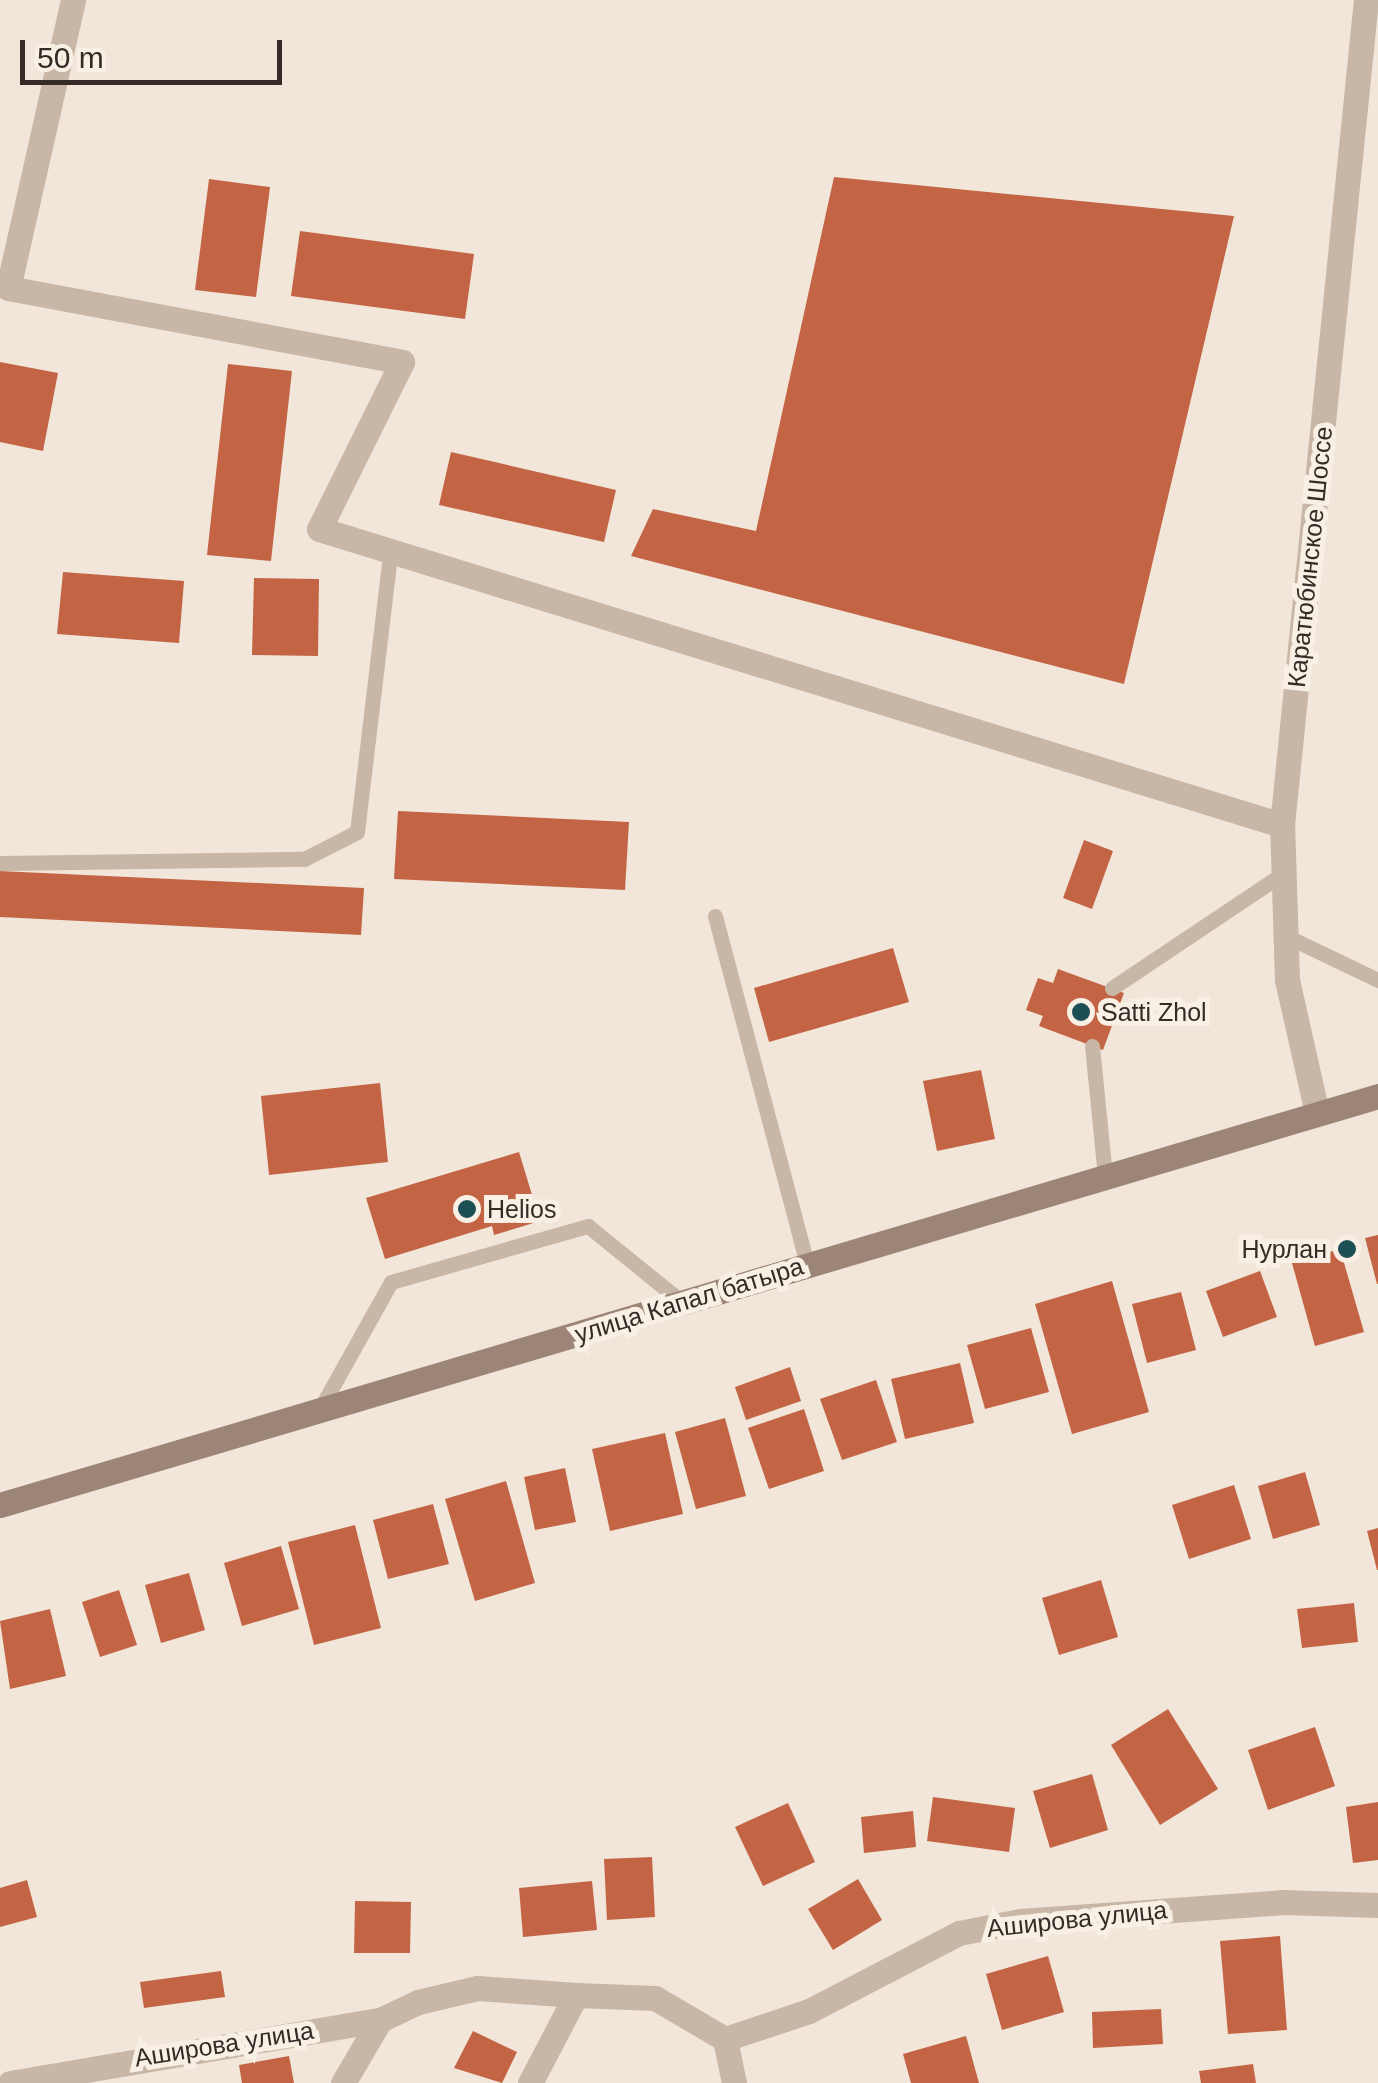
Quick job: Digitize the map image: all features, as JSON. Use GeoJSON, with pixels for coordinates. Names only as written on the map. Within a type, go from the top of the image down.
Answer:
{"type":"FeatureCollection","features":[{"type":"Feature","properties":{"kind":"main road","name":"улица Капал батыра"},"geometry":{"type":"LineString","coordinates":[[0,1505],[1378,1096]]}},
{"type":"Feature","properties":{"kind":"street"},"geometry":{"type":"LineString","coordinates":[[72,0],[8,288],[402,362],[319,530],[390,556],[1282,825]]}},
{"type":"Feature","properties":{"kind":"street","name":"Каратюбинское Шоссе"},"geometry":{"type":"LineString","coordinates":[[1317,1113],[1287,980],[1282,825],[1369,63],[1366,0]]}},
{"type":"Feature","properties":{"kind":"street","name":"Аширова улица"},"geometry":{"type":"LineString","coordinates":[[10,2083],[380,2020],[477,1988],[655,1998],[725,2038],[809,2010],[959,1933],[1020,1921],[1282,1902],[1378,1906]]}},
{"type":"Feature","properties":{"kind":"street"},"geometry":{"type":"LineString","coordinates":[[530,2083],[576,1995]]}},
{"type":"Feature","properties":{"kind":"street"},"geometry":{"type":"LineString","coordinates":[[343,2083],[380,2020]]}},
{"type":"Feature","properties":{"kind":"street"},"geometry":{"type":"LineString","coordinates":[[725,2038],[734,2083]]}},
{"type":"Feature","properties":{"kind":"lane"},"geometry":{"type":"LineString","coordinates":[[0,863],[304,860],[356,832],[390,556]]}},
{"type":"Feature","properties":{"kind":"lane"},"geometry":{"type":"LineString","coordinates":[[1112,988],[1284,873]]}},
{"type":"Feature","properties":{"kind":"lane"},"geometry":{"type":"LineString","coordinates":[[715,916],[807,1264]]}},
{"type":"Feature","properties":{"kind":"lane"},"geometry":{"type":"LineString","coordinates":[[1286,936],[1378,980]]}},
{"type":"Feature","properties":{"kind":"lane"},"geometry":{"type":"LineString","coordinates":[[1092,1046],[1104,1176]]}},
{"type":"Feature","properties":{"kind":"lane"},"geometry":{"type":"LineString","coordinates":[[320,1410],[392,1282],[588,1226],[682,1302]]}},
{"type":"Feature","properties":{"kind":"building"},"geometry":{"type":"Polygon","coordinates":[[[834,177],[1234,216],[1124,684],[631,556],[653,509],[756,531],[834,177]]]}},
{"type":"Feature","properties":{"kind":"building"},"geometry":{"type":"Polygon","coordinates":[[[209,179],[270,187],[256,297],[195,290],[209,179]]]}},
{"type":"Feature","properties":{"kind":"building"},"geometry":{"type":"Polygon","coordinates":[[[300,231],[474,254],[465,319],[291,296],[300,231]]]}},
{"type":"Feature","properties":{"kind":"building"},"geometry":{"type":"Polygon","coordinates":[[[0,362],[58,373],[43,451],[0,442],[0,362]]]}},
{"type":"Feature","properties":{"kind":"building"},"geometry":{"type":"Polygon","coordinates":[[[228,364],[292,371],[271,561],[207,555],[228,364]]]}},
{"type":"Feature","properties":{"kind":"building"},"geometry":{"type":"Polygon","coordinates":[[[451,452],[616,490],[604,542],[439,505],[451,452]]]}},
{"type":"Feature","properties":{"kind":"building"},"geometry":{"type":"Polygon","coordinates":[[[63,572],[184,581],[179,643],[57,634],[63,572]]]}},
{"type":"Feature","properties":{"kind":"building"},"geometry":{"type":"Polygon","coordinates":[[[254,578],[319,579],[318,656],[252,655],[254,578]]]}},
{"type":"Feature","properties":{"kind":"building"},"geometry":{"type":"Polygon","coordinates":[[[398,811],[629,822],[625,890],[394,879],[398,811]]]}},
{"type":"Feature","properties":{"kind":"building"},"geometry":{"type":"Polygon","coordinates":[[[1084,840],[1113,851],[1092,909],[1063,898],[1084,840]]]}},
{"type":"Feature","properties":{"kind":"building"},"geometry":{"type":"Polygon","coordinates":[[[0,871],[364,888],[361,935],[0,917],[0,871]]]}},
{"type":"Feature","properties":{"kind":"building"},"geometry":{"type":"Polygon","coordinates":[[[893,948],[909,1002],[769,1042],[754,988],[893,948]]]}},
{"type":"Feature","properties":{"kind":"building"},"geometry":{"type":"Polygon","coordinates":[[[1058,969],[1124,993],[1103,1050],[1039,1026],[1043,1016],[1026,1010],[1038,978],[1053,983],[1058,969]]]}},
{"type":"Feature","properties":{"kind":"building"},"geometry":{"type":"Polygon","coordinates":[[[981,1070],[995,1139],[937,1151],[923,1081],[981,1070]]]}},
{"type":"Feature","properties":{"kind":"building"},"geometry":{"type":"Polygon","coordinates":[[[380,1083],[388,1162],[269,1175],[261,1096],[380,1083]]]}},
{"type":"Feature","properties":{"kind":"building"},"geometry":{"type":"Polygon","coordinates":[[[519,1152],[540,1221],[494,1235],[492,1226],[385,1259],[366,1198],[519,1152]]]}},
{"type":"Feature","properties":{"kind":"building"},"geometry":{"type":"Polygon","coordinates":[[[1378,1235],[1378,1284],[1377,1284],[1365,1238],[1378,1235]]]}},
{"type":"Feature","properties":{"kind":"building"},"geometry":{"type":"Polygon","coordinates":[[[1340,1249],[1364,1332],[1315,1346],[1292,1263],[1340,1249]]]}},
{"type":"Feature","properties":{"kind":"building"},"geometry":{"type":"Polygon","coordinates":[[[1260,1271],[1277,1317],[1223,1337],[1206,1291],[1260,1271]]]}},
{"type":"Feature","properties":{"kind":"building"},"geometry":{"type":"Polygon","coordinates":[[[1112,1281],[1149,1412],[1072,1434],[1035,1304],[1112,1281]]]}},
{"type":"Feature","properties":{"kind":"building"},"geometry":{"type":"Polygon","coordinates":[[[1181,1292],[1196,1350],[1147,1363],[1132,1304],[1181,1292]]]}},
{"type":"Feature","properties":{"kind":"building"},"geometry":{"type":"Polygon","coordinates":[[[1031,1328],[1049,1392],[985,1409],[967,1345],[1031,1328]]]}},
{"type":"Feature","properties":{"kind":"building"},"geometry":{"type":"Polygon","coordinates":[[[960,1363],[974,1423],[905,1439],[891,1379],[960,1363]]]}},
{"type":"Feature","properties":{"kind":"building"},"geometry":{"type":"Polygon","coordinates":[[[790,1367],[801,1401],[746,1420],[735,1387],[790,1367]]]}},
{"type":"Feature","properties":{"kind":"building"},"geometry":{"type":"Polygon","coordinates":[[[876,1380],[897,1442],[842,1460],[820,1399],[876,1380]]]}},
{"type":"Feature","properties":{"kind":"building"},"geometry":{"type":"Polygon","coordinates":[[[804,1409],[824,1471],[769,1489],[748,1428],[804,1409]]]}},
{"type":"Feature","properties":{"kind":"building"},"geometry":{"type":"Polygon","coordinates":[[[725,1418],[746,1496],[696,1509],[675,1432],[725,1418]]]}},
{"type":"Feature","properties":{"kind":"building"},"geometry":{"type":"Polygon","coordinates":[[[665,1433],[683,1514],[610,1531],[592,1449],[665,1433]]]}},
{"type":"Feature","properties":{"kind":"building"},"geometry":{"type":"Polygon","coordinates":[[[565,1468],[576,1522],[535,1530],[524,1477],[565,1468]]]}},
{"type":"Feature","properties":{"kind":"building"},"geometry":{"type":"Polygon","coordinates":[[[1305,1472],[1320,1525],[1273,1539],[1258,1486],[1305,1472]]]}},
{"type":"Feature","properties":{"kind":"building"},"geometry":{"type":"Polygon","coordinates":[[[506,1481],[535,1583],[475,1601],[445,1499],[506,1481]]]}},
{"type":"Feature","properties":{"kind":"building"},"geometry":{"type":"Polygon","coordinates":[[[1234,1485],[1251,1539],[1189,1559],[1172,1505],[1234,1485]]]}},
{"type":"Feature","properties":{"kind":"building"},"geometry":{"type":"Polygon","coordinates":[[[433,1504],[449,1564],[388,1579],[373,1520],[433,1504]]]}},
{"type":"Feature","properties":{"kind":"building"},"geometry":{"type":"Polygon","coordinates":[[[355,1525],[381,1628],[314,1645],[288,1542],[355,1525]]]}},
{"type":"Feature","properties":{"kind":"building"},"geometry":{"type":"Polygon","coordinates":[[[1378,1528],[1378,1570],[1377,1570],[1367,1531],[1378,1528]]]}},
{"type":"Feature","properties":{"kind":"building"},"geometry":{"type":"Polygon","coordinates":[[[281,1546],[299,1609],[242,1626],[224,1563],[281,1546]]]}},
{"type":"Feature","properties":{"kind":"building"},"geometry":{"type":"Polygon","coordinates":[[[189,1573],[205,1630],[161,1643],[145,1585],[189,1573]]]}},
{"type":"Feature","properties":{"kind":"building"},"geometry":{"type":"Polygon","coordinates":[[[1101,1580],[1118,1637],[1059,1655],[1042,1598],[1101,1580]]]}},
{"type":"Feature","properties":{"kind":"building"},"geometry":{"type":"Polygon","coordinates":[[[119,1590],[137,1645],[100,1657],[82,1602],[119,1590]]]}},
{"type":"Feature","properties":{"kind":"building"},"geometry":{"type":"Polygon","coordinates":[[[1354,1603],[1358,1642],[1302,1648],[1297,1609],[1354,1603]]]}},
{"type":"Feature","properties":{"kind":"building"},"geometry":{"type":"Polygon","coordinates":[[[50,1609],[66,1676],[10,1689],[0,1621],[50,1609]]]}},
{"type":"Feature","properties":{"kind":"building"},"geometry":{"type":"Polygon","coordinates":[[[1168,1709],[1218,1789],[1160,1825],[1111,1745],[1168,1709]]]}},
{"type":"Feature","properties":{"kind":"building"},"geometry":{"type":"Polygon","coordinates":[[[1315,1727],[1335,1786],[1268,1810],[1248,1750],[1315,1727]]]}},
{"type":"Feature","properties":{"kind":"building"},"geometry":{"type":"Polygon","coordinates":[[[1092,1774],[1108,1830],[1050,1848],[1033,1791],[1092,1774]]]}},
{"type":"Feature","properties":{"kind":"building"},"geometry":{"type":"Polygon","coordinates":[[[933,1797],[1015,1808],[1009,1852],[927,1841],[933,1797]]]}},
{"type":"Feature","properties":{"kind":"building"},"geometry":{"type":"Polygon","coordinates":[[[1378,1802],[1378,1860],[1353,1863],[1346,1807],[1378,1802]]]}},
{"type":"Feature","properties":{"kind":"building"},"geometry":{"type":"Polygon","coordinates":[[[788,1803],[815,1862],[763,1886],[735,1827],[788,1803]]]}},
{"type":"Feature","properties":{"kind":"building"},"geometry":{"type":"Polygon","coordinates":[[[913,1811],[916,1847],[864,1853],[861,1817],[913,1811]]]}},
{"type":"Feature","properties":{"kind":"building"},"geometry":{"type":"Polygon","coordinates":[[[652,1857],[655,1917],[607,1920],[604,1859],[652,1857]]]}},
{"type":"Feature","properties":{"kind":"building"},"geometry":{"type":"Polygon","coordinates":[[[858,1879],[882,1920],[833,1950],[808,1909],[858,1879]]]}},
{"type":"Feature","properties":{"kind":"building"},"geometry":{"type":"Polygon","coordinates":[[[27,1880],[37,1917],[0,1927],[0,1888],[27,1880]]]}},
{"type":"Feature","properties":{"kind":"building"},"geometry":{"type":"Polygon","coordinates":[[[592,1881],[597,1930],[523,1937],[519,1888],[592,1881]]]}},
{"type":"Feature","properties":{"kind":"building"},"geometry":{"type":"Polygon","coordinates":[[[355,1901],[411,1902],[410,1953],[354,1953],[355,1901]]]}},
{"type":"Feature","properties":{"kind":"building"},"geometry":{"type":"Polygon","coordinates":[[[1280,1936],[1287,2030],[1228,2034],[1220,1941],[1280,1936]]]}},
{"type":"Feature","properties":{"kind":"building"},"geometry":{"type":"Polygon","coordinates":[[[1048,1956],[1064,2012],[1002,2030],[986,1974],[1048,1956]]]}},
{"type":"Feature","properties":{"kind":"building"},"geometry":{"type":"Polygon","coordinates":[[[221,1971],[225,1997],[144,2008],[140,1982],[221,1971]]]}},
{"type":"Feature","properties":{"kind":"building"},"geometry":{"type":"Polygon","coordinates":[[[1161,2009],[1163,2044],[1093,2048],[1092,2012],[1161,2009]]]}},
{"type":"Feature","properties":{"kind":"building"},"geometry":{"type":"Polygon","coordinates":[[[473,2031],[517,2052],[502,2083],[454,2068],[473,2031]]]}},
{"type":"Feature","properties":{"kind":"building"},"geometry":{"type":"Polygon","coordinates":[[[966,2036],[979,2083],[911,2083],[903,2054],[966,2036]]]}},
{"type":"Feature","properties":{"kind":"building"},"geometry":{"type":"Polygon","coordinates":[[[289,2056],[294,2083],[242,2083],[239,2065],[289,2056]]]}},
{"type":"Feature","properties":{"kind":"building"},"geometry":{"type":"Polygon","coordinates":[[[1253,2064],[1256,2083],[1201,2083],[1199,2071],[1253,2064]]]}},
{"type":"Feature","properties":{"kind":"place","name":"Satti Zhol"},"geometry":{"type":"Point","coordinates":[1081,1012]}},
{"type":"Feature","properties":{"kind":"place","name":"Helios"},"geometry":{"type":"Point","coordinates":[467,1209]}},
{"type":"Feature","properties":{"kind":"place","name":"Нурлан"},"geometry":{"type":"Point","coordinates":[1347,1249]}}]}
